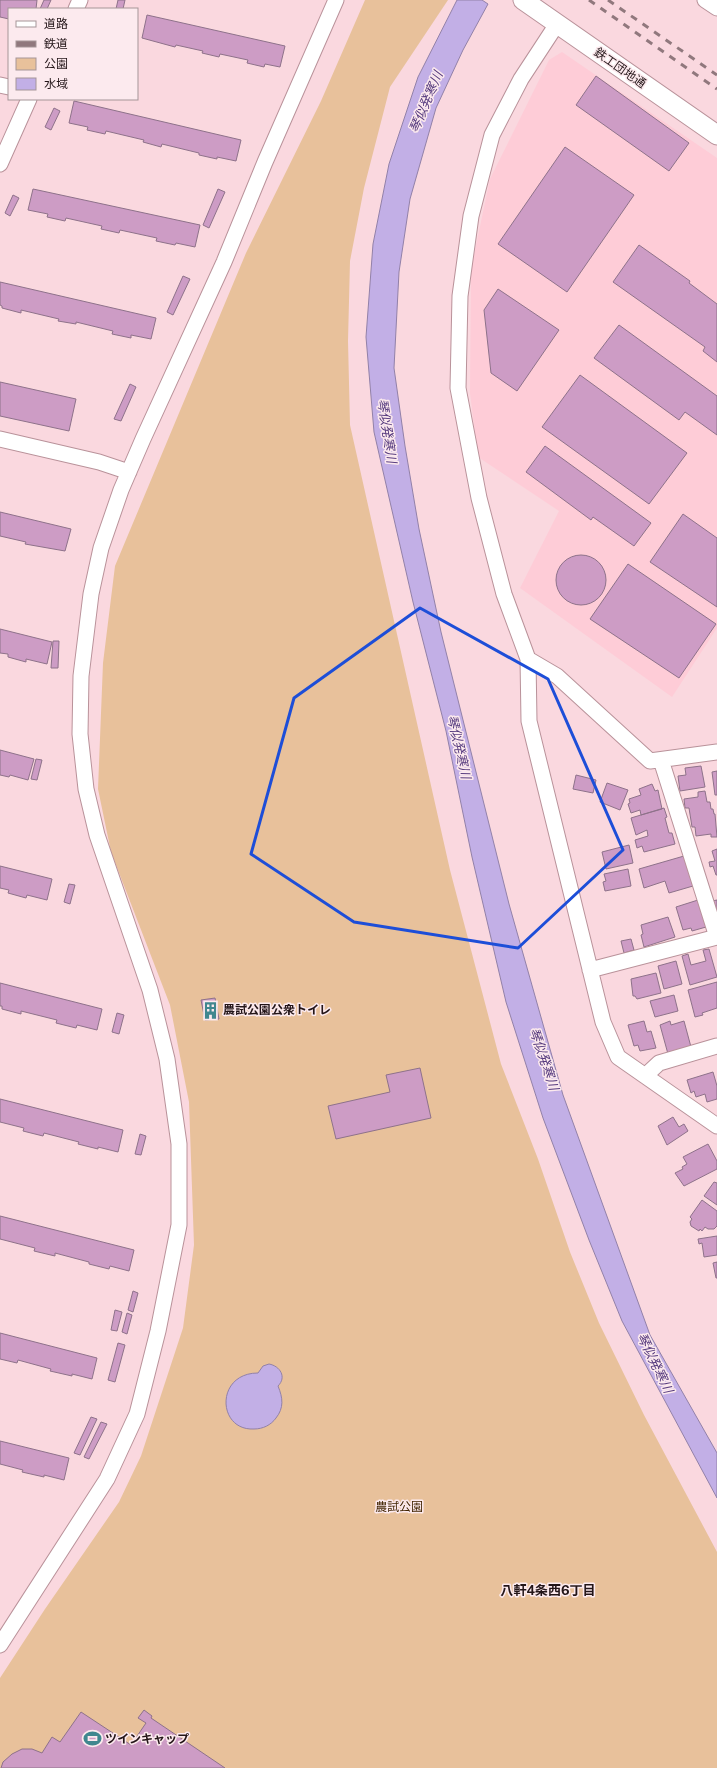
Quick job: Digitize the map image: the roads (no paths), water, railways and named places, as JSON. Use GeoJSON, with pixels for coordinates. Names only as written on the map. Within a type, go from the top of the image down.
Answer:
{"type":"FeatureCollection","features":[{"type":"Feature","properties":{"kind":"street"},"geometry":{"type":"LineString","coordinates":[[0,1644],[107,1479],[137,1414],[158,1331],[179,1225],[179,1144],[167,1059],[150,990],[97,835],[86,789],[80,734],[81,676],[91,594],[101,548],[129,472],[224,262],[265,162],[336,0]]}},
{"type":"Feature","properties":{"kind":"street","name":"鉄工団地通"},"geometry":{"type":"LineString","coordinates":[[523,0],[717,135]]}},
{"type":"Feature","properties":{"kind":"street"},"geometry":{"type":"LineString","coordinates":[[705,0],[717,8]]}},
{"type":"Feature","properties":{"kind":"street"},"geometry":{"type":"LineString","coordinates":[[551,19],[492,135],[471,216],[460,296],[458,388],[477,491],[504,594],[528,659],[529,721],[603,1022],[618,1057],[717,1126]]}},
{"type":"Feature","properties":{"kind":"street"},"geometry":{"type":"LineString","coordinates":[[0,164],[29,100]]}},
{"type":"Feature","properties":{"kind":"street"},"geometry":{"type":"LineString","coordinates":[[0,439],[99,462],[129,472]]}},
{"type":"Feature","properties":{"kind":"street"},"geometry":{"type":"LineString","coordinates":[[528,659],[557,676],[650,761],[717,752]]}},
{"type":"Feature","properties":{"kind":"street"},"geometry":{"type":"LineString","coordinates":[[590,970],[717,937],[661,760]]}},
{"type":"Feature","properties":{"kind":"street"},"geometry":{"type":"LineString","coordinates":[[645,1076],[659,1062],[717,1046]]}},
{"type":"Feature","properties":{"kind":"water","name":"琴似発寒川"},"geometry":{"type":"Polygon","coordinates":[[[457,0],[482,0],[488,4],[463,50],[436,108],[410,199],[399,272],[394,368],[419,529],[441,632],[509,904],[563,1095],[650,1335],[717,1453],[717,1498],[622,1321],[589,1240],[543,1118],[506,1002],[472,857],[446,731],[413,602],[374,432],[366,337],[373,244],[389,164],[418,77],[457,0]]]}},
{"type":"Feature","properties":{"kind":"water"},"geometry":{"type":"Polygon","coordinates":[[[269,1364],[279,1369],[282,1376],[281,1383],[278,1386],[282,1399],[279,1414],[272,1423],[261,1428],[254,1429],[242,1427],[233,1421],[228,1412],[226,1402],[228,1391],[234,1382],[244,1375],[258,1373],[263,1366],[269,1364]]]}},
{"type":"Feature","properties":{"kind":"railway"},"geometry":{"type":"LineString","coordinates":[[589,0],[717,89]]}},
{"type":"Feature","properties":{"kind":"railway"},"geometry":{"type":"LineString","coordinates":[[608,0],[717,75]]}},
{"type":"Feature","properties":{"kind":"place","name":"農試公園公衆トイレ"},"geometry":{"type":"Point","coordinates":[210,1010]}},
{"type":"Feature","properties":{"kind":"place","name":"ツインキャップ"},"geometry":{"type":"Point","coordinates":[92,1739]}},
{"type":"Feature","properties":{"kind":"district","name":"八軒4条西6丁目"},"geometry":{"type":"Point","coordinates":[548,1590]}},
{"type":"Feature","properties":{"kind":"park label","name":"農試公園"},"geometry":{"type":"Point","coordinates":[399,1507]}}]}
